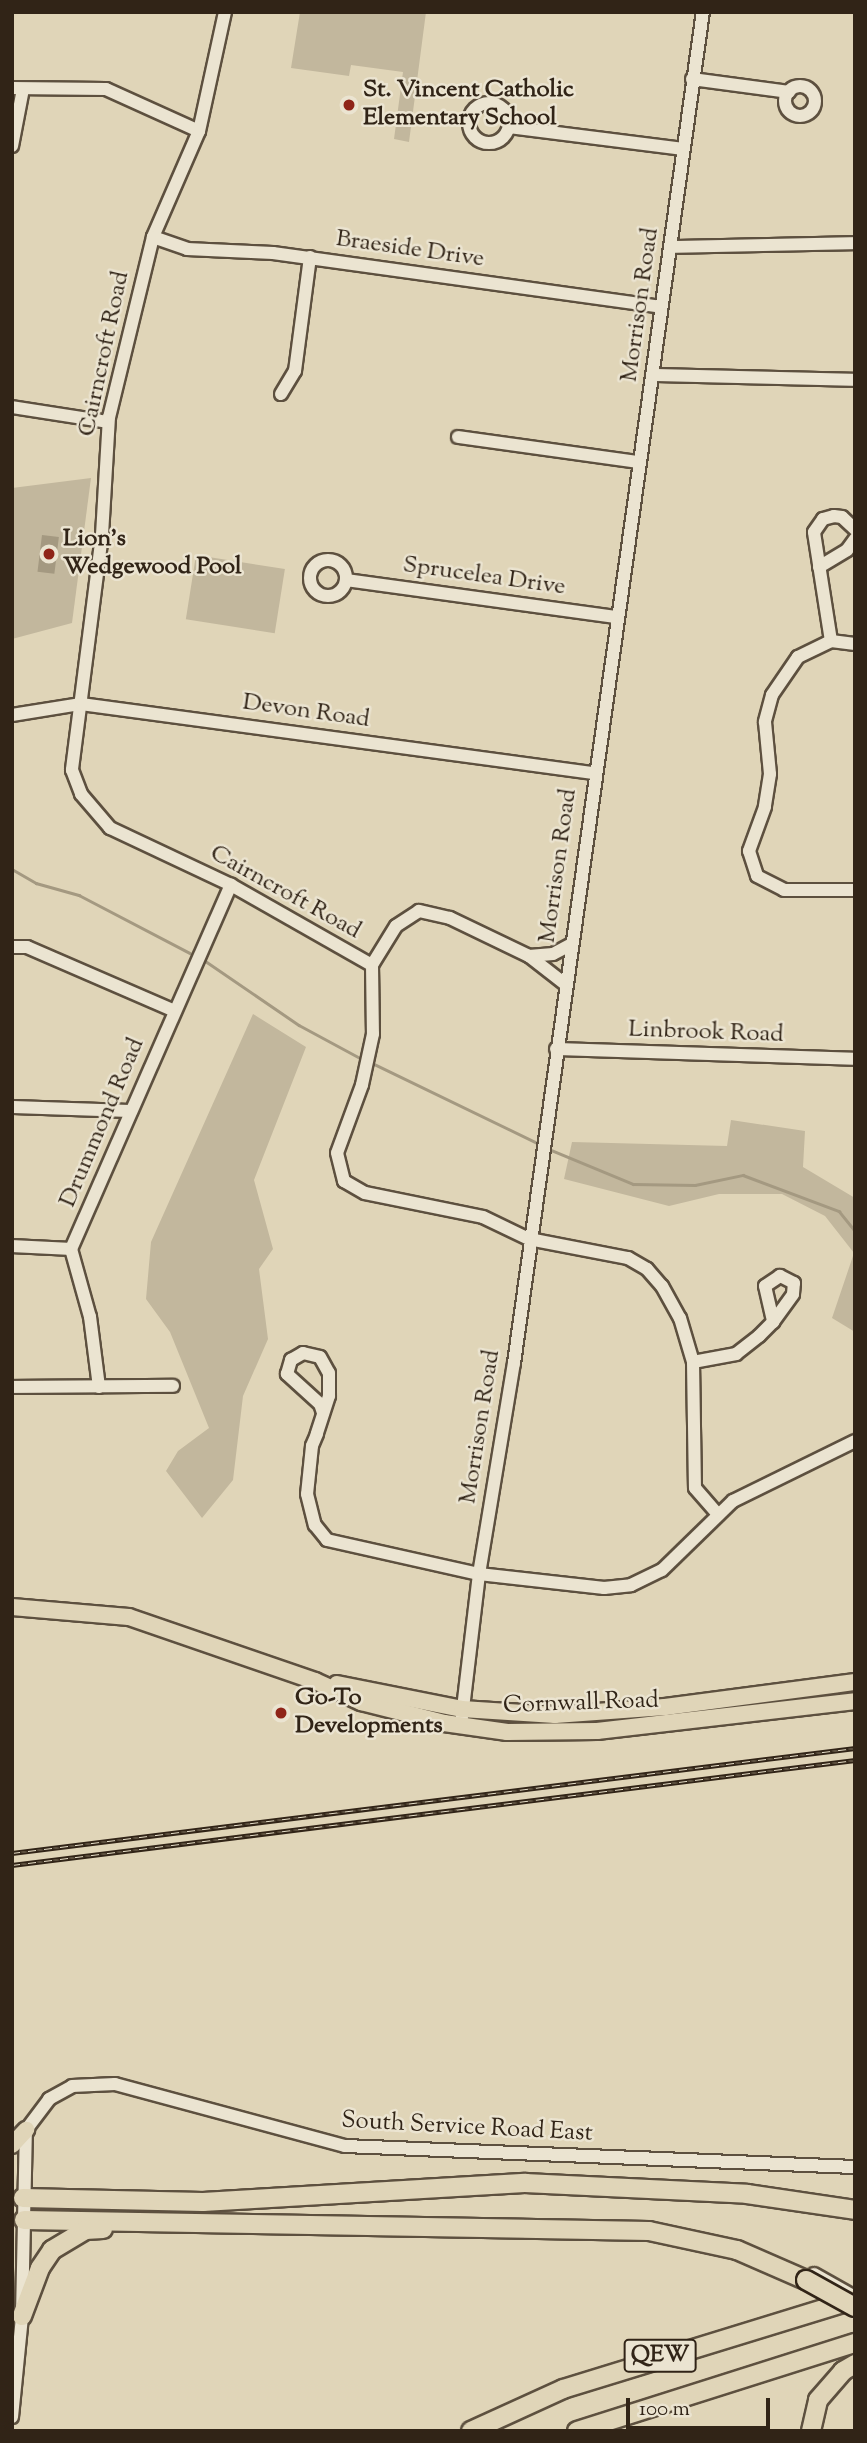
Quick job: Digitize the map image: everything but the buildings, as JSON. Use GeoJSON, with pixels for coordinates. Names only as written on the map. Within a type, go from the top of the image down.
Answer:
{"type":"FeatureCollection","features":[{"type":"Feature","properties":{"kind":"highway"},"geometry":{"type":"LineString","coordinates":[[18,2198],[203,2202],[525,2182],[747,2194],[855,2210]]}},
{"type":"Feature","properties":{"kind":"highway"},"geometry":{"type":"LineString","coordinates":[[18,2220],[649,2231],[737,2250],[810,2277],[855,2307]]}},
{"type":"Feature","properties":{"kind":"highway"},"geometry":{"type":"LineString","coordinates":[[22,2316],[40,2268],[69,2237],[85,2230],[155,2222]]}},
{"type":"Feature","properties":{"kind":"highway","name":"QEW"},"geometry":{"type":"LineString","coordinates":[[471,2431],[576,2385],[855,2298]]}},
{"type":"Feature","properties":{"kind":"highway","name":"QEW"},"geometry":{"type":"LineString","coordinates":[[577,2431],[855,2343]]}},
{"type":"Feature","properties":{"kind":"highway"},"geometry":{"type":"LineString","coordinates":[[811,2431],[813,2411],[824,2391],[855,2364]]}},
{"type":"Feature","properties":{"kind":"main road","name":"Cornwall Road"},"geometry":{"type":"LineString","coordinates":[[12,1607],[129,1617],[315,1681],[361,1702],[461,1726],[536,1733],[597,1731],[855,1701]]}},
{"type":"Feature","properties":{"kind":"main road","name":"Cornwall Road"},"geometry":{"type":"LineString","coordinates":[[315,1681],[462,1709],[555,1715],[598,1713],[855,1682]]}},
{"type":"Feature","properties":{"kind":"main road"},"geometry":{"type":"LineString","coordinates":[[12,2145],[26,2130]]}},
{"type":"Feature","properties":{"kind":"street","name":"Cairncroft Road"},"geometry":{"type":"LineString","coordinates":[[225,12],[199,131],[153,237],[108,422],[102,535],[72,770],[93,812],[110,828],[231,885],[372,965]]}},
{"type":"Feature","properties":{"kind":"street","name":"Morrison Road"},"geometry":{"type":"LineString","coordinates":[[461,1726],[479,1574],[514,1363],[593,773],[703,12]]}},
{"type":"Feature","properties":{"kind":"street"},"geometry":{"type":"LineString","coordinates":[[692,79],[789,92]]}},
{"type":"Feature","properties":{"kind":"street"},"geometry":{"type":"LineString","coordinates":[[12,146],[18,88],[106,89],[199,131]]}},
{"type":"Feature","properties":{"kind":"street"},"geometry":{"type":"LineString","coordinates":[[509,127],[684,149]]}},
{"type":"Feature","properties":{"kind":"street","name":"Braeside Drive"},"geometry":{"type":"LineString","coordinates":[[153,237],[187,248],[310,257],[662,307]]}},
{"type":"Feature","properties":{"kind":"street"},"geometry":{"type":"LineString","coordinates":[[671,247],[855,243]]}},
{"type":"Feature","properties":{"kind":"street"},"geometry":{"type":"LineString","coordinates":[[281,394],[295,371],[310,257]]}},
{"type":"Feature","properties":{"kind":"street"},"geometry":{"type":"LineString","coordinates":[[652,375],[855,380]]}},
{"type":"Feature","properties":{"kind":"street"},"geometry":{"type":"LineString","coordinates":[[12,407],[108,422]]}},
{"type":"Feature","properties":{"kind":"street"},"geometry":{"type":"LineString","coordinates":[[458,437],[638,462]]}},
{"type":"Feature","properties":{"kind":"street"},"geometry":{"type":"LineString","coordinates":[[831,641],[814,532],[819,522],[842,517],[855,529]]}},
{"type":"Feature","properties":{"kind":"street"},"geometry":{"type":"LineString","coordinates":[[819,567],[847,550],[855,539]]}},
{"type":"Feature","properties":{"kind":"street","name":"Sprucelea Drive"},"geometry":{"type":"LineString","coordinates":[[346,580],[617,617]]}},
{"type":"Feature","properties":{"kind":"street"},"geometry":{"type":"LineString","coordinates":[[855,644],[831,641],[798,657],[772,695],[765,722],[770,774],[765,807],[749,851],[757,876],[784,890],[855,890]]}},
{"type":"Feature","properties":{"kind":"street","name":"Devon Road"},"geometry":{"type":"LineString","coordinates":[[12,715],[81,704],[593,773]]}},
{"type":"Feature","properties":{"kind":"street","name":"Drummond Road"},"geometry":{"type":"LineString","coordinates":[[71,1249],[231,885]]}},
{"type":"Feature","properties":{"kind":"street"},"geometry":{"type":"LineString","coordinates":[[565,984],[529,956],[450,918],[419,911],[396,926],[372,965],[373,1034],[362,1085],[337,1153],[344,1181],[365,1193],[483,1217],[529,1239],[628,1258],[647,1269],[663,1286],[680,1318],[693,1362],[695,1488],[718,1514]]}},
{"type":"Feature","properties":{"kind":"street"},"geometry":{"type":"LineString","coordinates":[[529,956],[553,954],[570,945]]}},
{"type":"Feature","properties":{"kind":"street"},"geometry":{"type":"LineString","coordinates":[[12,947],[27,947],[175,1012]]}},
{"type":"Feature","properties":{"kind":"street","name":"Linbrook Road"},"geometry":{"type":"LineString","coordinates":[[556,1049],[855,1059]]}},
{"type":"Feature","properties":{"kind":"street"},"geometry":{"type":"LineString","coordinates":[[12,1107],[131,1111]]}},
{"type":"Feature","properties":{"kind":"street"},"geometry":{"type":"LineString","coordinates":[[12,1246],[71,1249],[90,1317],[99,1387]]}},
{"type":"Feature","properties":{"kind":"street"},"geometry":{"type":"LineString","coordinates":[[693,1362],[736,1354],[773,1322]]}},
{"type":"Feature","properties":{"kind":"street"},"geometry":{"type":"LineString","coordinates":[[323,1413],[320,1404],[287,1374],[291,1360],[303,1353],[320,1357],[329,1373],[323,1413],[312,1446],[307,1494],[315,1525],[327,1540],[479,1574],[604,1588],[631,1585],[662,1570],[733,1501],[855,1441]]}},
{"type":"Feature","properties":{"kind":"street"},"geometry":{"type":"LineString","coordinates":[[12,1387],[173,1386]]}},
{"type":"Feature","properties":{"kind":"street","name":"South Service Road East"},"geometry":{"type":"LineString","coordinates":[[26,2130],[49,2099],[72,2086],[93,2082],[194,2103],[345,2146],[855,2168]]}},
{"type":"Feature","properties":{"kind":"street"},"geometry":{"type":"LineString","coordinates":[[12,2417],[22,2316],[18,2198],[26,2130]]}},
{"type":"Feature","properties":{"kind":"street"},"geometry":{"type":"LineString","coordinates":[[810,2277],[855,2298]]}},
{"type":"Feature","properties":{"kind":"shaded area"},"geometry":{"type":"Polygon","coordinates":[[[300,12],[426,12],[409,142],[394,139],[403,72],[351,65],[349,76],[291,68],[300,12]]]}},
{"type":"Feature","properties":{"kind":"shaded area"},"geometry":{"type":"Polygon","coordinates":[[[91,478],[72,623],[12,639],[12,488],[91,478]]]}},
{"type":"Feature","properties":{"kind":"shaded area","name":"Lion's Wedgewood Pool"},"geometry":{"type":"Polygon","coordinates":[[[42,535],[59,537],[54,574],[37,572],[42,535]]]}},
{"type":"Feature","properties":{"kind":"shaded area"},"geometry":{"type":"Polygon","coordinates":[[[196,555],[285,569],[275,633],[186,619],[196,555]]]}},
{"type":"Feature","properties":{"kind":"shaded area"},"geometry":{"type":"Polygon","coordinates":[[[253,1014],[306,1047],[254,1180],[273,1249],[259,1269],[268,1339],[243,1396],[233,1480],[202,1518],[166,1471],[178,1451],[209,1428],[170,1332],[146,1299],[151,1242],[253,1014]]]}},
{"type":"Feature","properties":{"kind":"shaded area"},"geometry":{"type":"Polygon","coordinates":[[[731,1120],[805,1131],[803,1167],[855,1198],[855,1332],[832,1318],[854,1253],[825,1216],[782,1194],[719,1194],[669,1206],[564,1179],[572,1142],[727,1146],[731,1120]]]}},
{"type":"Feature","properties":{"kind":"waterway"},"geometry":{"type":"LineString","coordinates":[[12,869],[36,883],[79,895],[190,953]]}},
{"type":"Feature","properties":{"kind":"waterway"},"geometry":{"type":"LineString","coordinates":[[204,960],[299,1025],[360,1058]]}},
{"type":"Feature","properties":{"kind":"waterway"},"geometry":{"type":"LineString","coordinates":[[374,1064],[535,1142]]}},
{"type":"Feature","properties":{"kind":"waterway"},"geometry":{"type":"LineString","coordinates":[[551,1150],[633,1184],[695,1185],[743,1175],[839,1211],[855,1231]]}},
{"type":"Feature","properties":{"kind":"railway"},"geometry":{"type":"LineString","coordinates":[[12,1853],[855,1748]]}},
{"type":"Feature","properties":{"kind":"railway"},"geometry":{"type":"LineString","coordinates":[[12,1865],[855,1760]]}},
{"type":"Feature","properties":{"kind":"place","name":"St. Vincent Catholic Elementary School"},"geometry":{"type":"Point","coordinates":[349,105]}},
{"type":"Feature","properties":{"kind":"place","name":"Lion's Wedgewood Pool"},"geometry":{"type":"Point","coordinates":[49,554]}},
{"type":"Feature","properties":{"kind":"place","name":"Go-To Developments"},"geometry":{"type":"Point","coordinates":[281,1713]}}]}
